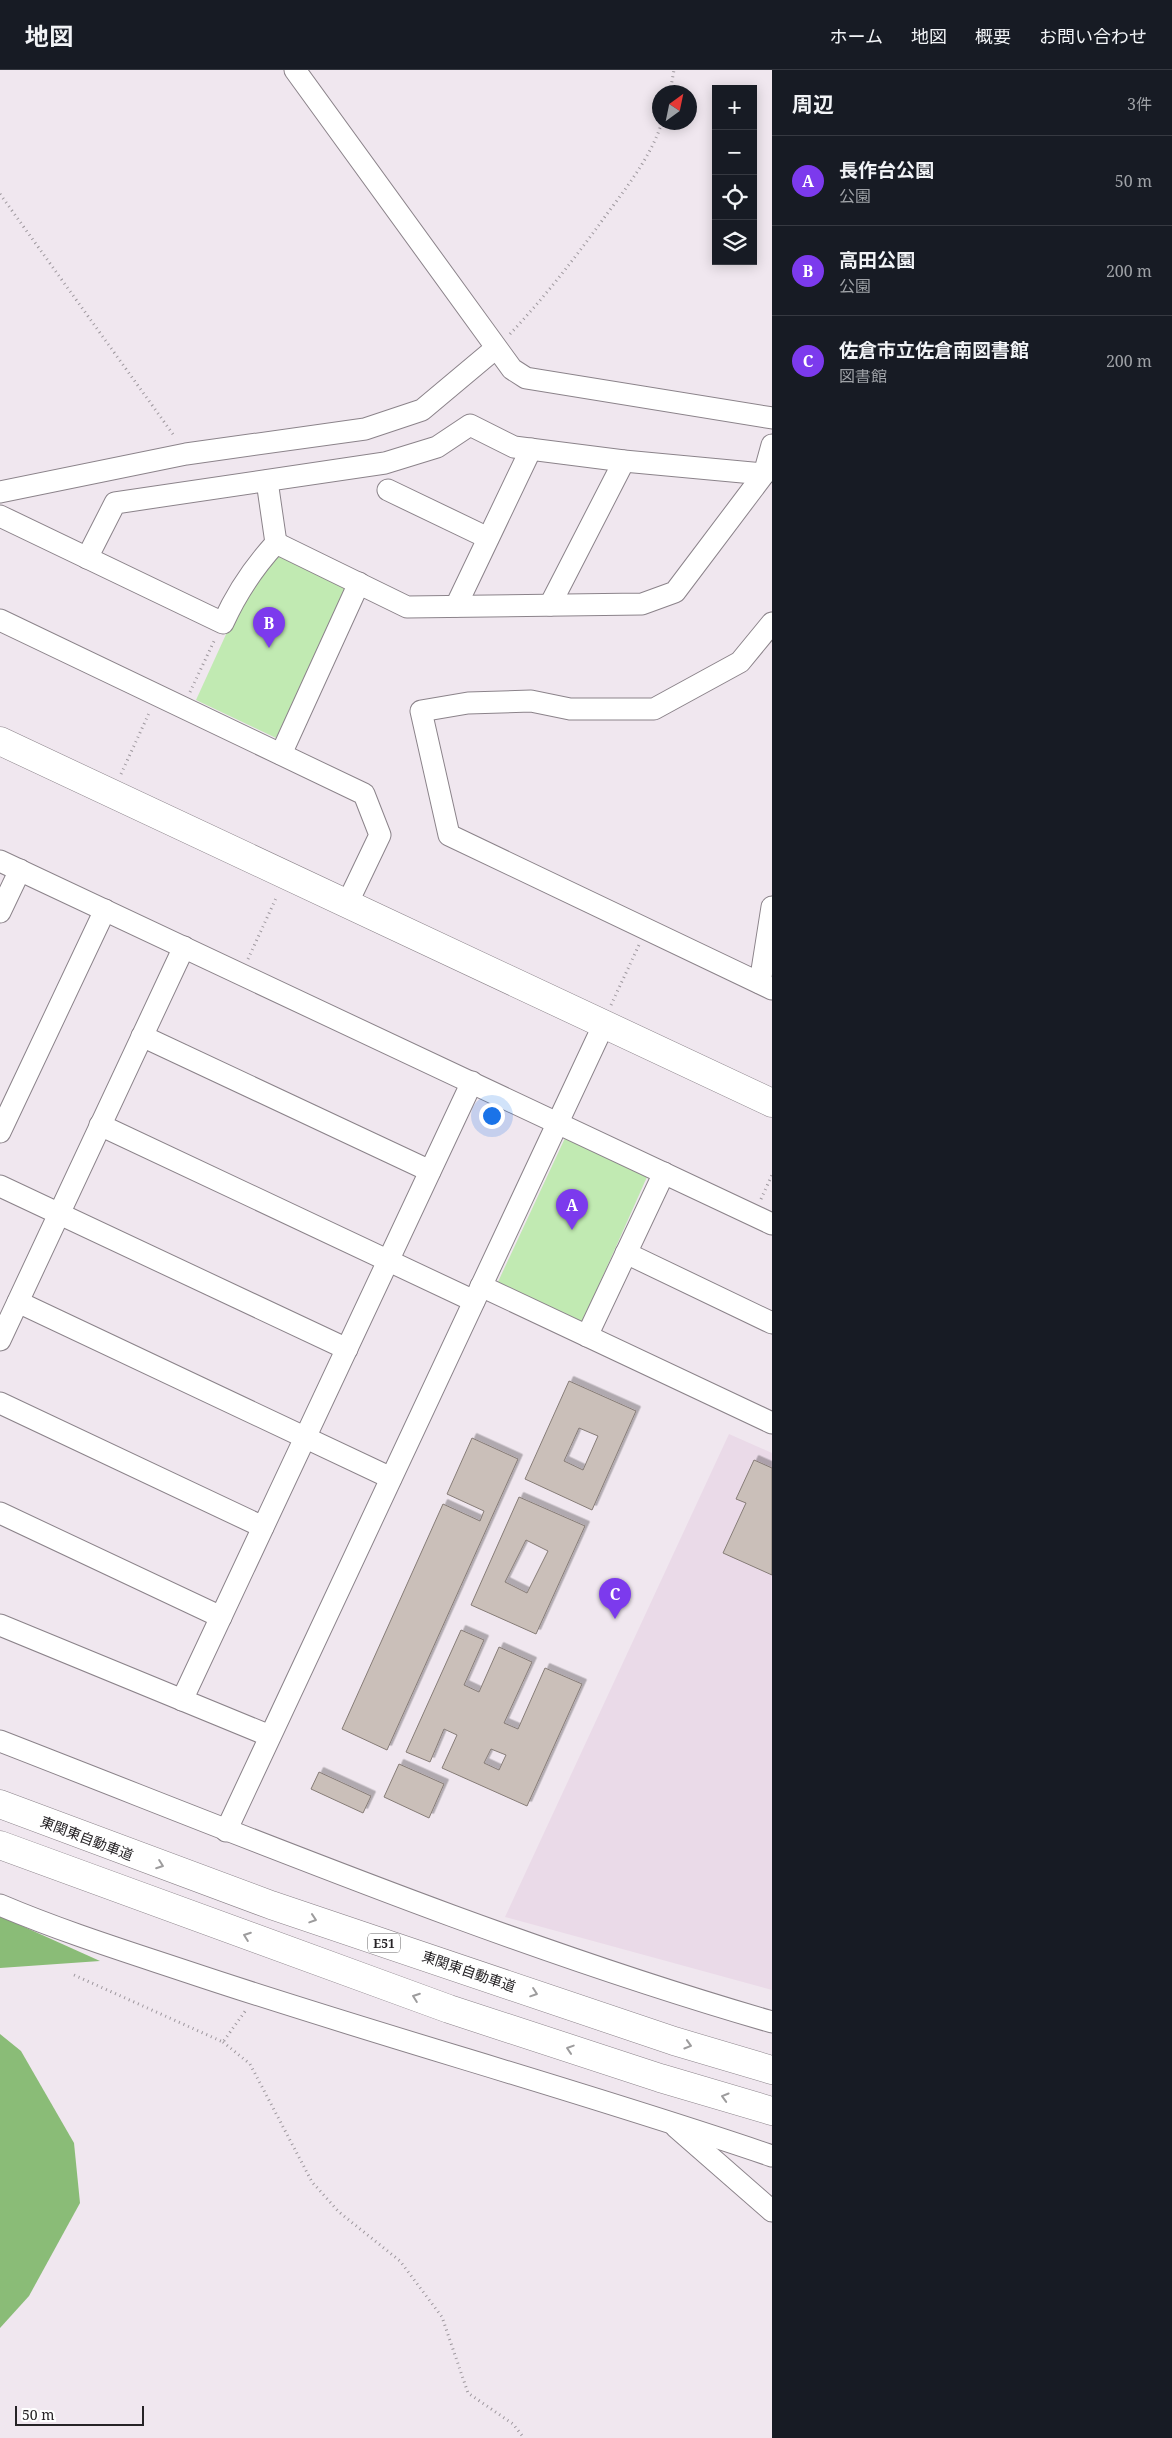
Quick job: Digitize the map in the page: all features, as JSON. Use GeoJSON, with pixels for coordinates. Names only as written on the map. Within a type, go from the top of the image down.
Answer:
{"type":"FeatureCollection","features":[{"type":"Feature","properties":{"kind":"main road"},"geometry":{"type":"LineString","coordinates":[[0,741],[347,904],[607,1016],[772,1103]]}},
{"type":"Feature","properties":{"kind":"main road","name":"東関東自動車道"},"geometry":{"type":"LineString","coordinates":[[0,1804],[60,1828],[271,1905],[674,2041],[772,2070]]}},
{"type":"Feature","properties":{"kind":"main road"},"geometry":{"type":"LineString","coordinates":[[0,1845],[449,2009],[660,2078],[772,2111]]}},
{"type":"Feature","properties":{"kind":"street"},"geometry":{"type":"LineString","coordinates":[[295,70],[512,369],[526,378],[772,418]]}},
{"type":"Feature","properties":{"kind":"street"},"geometry":{"type":"LineString","coordinates":[[0,492],[186,454],[365,429],[422,410],[496,348]]}},
{"type":"Feature","properties":{"kind":"street"},"geometry":{"type":"LineString","coordinates":[[87,558],[115,503],[385,463],[437,447],[470,425],[514,447],[624,461],[764,474]]}},
{"type":"Feature","properties":{"kind":"street"},"geometry":{"type":"LineString","coordinates":[[276,543],[407,607],[642,604],[675,592],[764,474],[772,445]]}},
{"type":"Feature","properties":{"kind":"street"},"geometry":{"type":"LineString","coordinates":[[456,606],[531,449]]}},
{"type":"Feature","properties":{"kind":"street"},"geometry":{"type":"LineString","coordinates":[[550,605],[624,461]]}},
{"type":"Feature","properties":{"kind":"street"},"geometry":{"type":"LineString","coordinates":[[267,481],[276,543]]}},
{"type":"Feature","properties":{"kind":"street"},"geometry":{"type":"LineString","coordinates":[[388,490],[488,538]]}},
{"type":"Feature","properties":{"kind":"street"},"geometry":{"type":"LineString","coordinates":[[0,516],[223,623],[238,590],[254,567],[276,543]]}},
{"type":"Feature","properties":{"kind":"street"},"geometry":{"type":"LineString","coordinates":[[280,754],[359,583]]}},
{"type":"Feature","properties":{"kind":"street"},"geometry":{"type":"LineString","coordinates":[[0,620],[364,794],[380,835],[347,904]]}},
{"type":"Feature","properties":{"kind":"street"},"geometry":{"type":"LineString","coordinates":[[772,623],[740,662],[654,709],[570,709],[531,701],[468,703],[421,710],[449,835],[766,986],[772,907]]}},
{"type":"Feature","properties":{"kind":"street"},"geometry":{"type":"LineString","coordinates":[[0,861],[664,1172],[762,1220]]}},
{"type":"Feature","properties":{"kind":"street"},"geometry":{"type":"LineString","coordinates":[[0,912],[20,870]]}},
{"type":"Feature","properties":{"kind":"street"},"geometry":{"type":"LineString","coordinates":[[0,1132],[104,910]]}},
{"type":"Feature","properties":{"kind":"street"},"geometry":{"type":"LineString","coordinates":[[0,1340],[184,947]]}},
{"type":"Feature","properties":{"kind":"street"},"geometry":{"type":"LineString","coordinates":[[226,1831],[607,1016]]}},
{"type":"Feature","properties":{"kind":"street"},"geometry":{"type":"LineString","coordinates":[[142,1036],[430,1171]]}},
{"type":"Feature","properties":{"kind":"street"},"geometry":{"type":"LineString","coordinates":[[182,1700],[472,1082]]}},
{"type":"Feature","properties":{"kind":"street"},"geometry":{"type":"LineString","coordinates":[[100,1125],[388,1261],[587,1336],[772,1423]]}},
{"type":"Feature","properties":{"kind":"street"},"geometry":{"type":"LineString","coordinates":[[587,1336],[664,1172]]}},
{"type":"Feature","properties":{"kind":"street"},"geometry":{"type":"LineString","coordinates":[[0,1186],[347,1349]]}},
{"type":"Feature","properties":{"kind":"street"},"geometry":{"type":"LineString","coordinates":[[626,1253],[772,1323]]}},
{"type":"Feature","properties":{"kind":"street"},"geometry":{"type":"LineString","coordinates":[[18,1302],[391,1478]]}},
{"type":"Feature","properties":{"kind":"street"},"geometry":{"type":"LineString","coordinates":[[0,1403],[264,1527]]}},
{"type":"Feature","properties":{"kind":"street"},"geometry":{"type":"LineString","coordinates":[[0,1513],[221,1617]]}},
{"type":"Feature","properties":{"kind":"street"},"geometry":{"type":"LineString","coordinates":[[0,1625],[270,1736]]}},
{"type":"Feature","properties":{"kind":"street"},"geometry":{"type":"LineString","coordinates":[[0,1741],[226,1831],[576,1960],[772,2022]]}},
{"type":"Feature","properties":{"kind":"street"},"geometry":{"type":"LineString","coordinates":[[0,1905],[41,1922],[257,1995],[668,2120],[772,2156]]}},
{"type":"Feature","properties":{"kind":"street"},"geometry":{"type":"LineString","coordinates":[[668,2120],[772,2212]]}},
{"type":"Feature","properties":{"kind":"path"},"geometry":{"type":"LineString","coordinates":[[671,85],[674,70]]}},
{"type":"Feature","properties":{"kind":"path"},"geometry":{"type":"LineString","coordinates":[[496,348],[569,266],[623,193],[656,140],[659,130]]}},
{"type":"Feature","properties":{"kind":"path"},"geometry":{"type":"LineString","coordinates":[[0,194],[186,454]]}},
{"type":"Feature","properties":{"kind":"path"},"geometry":{"type":"LineString","coordinates":[[183,707],[223,623]]}},
{"type":"Feature","properties":{"kind":"path"},"geometry":{"type":"LineString","coordinates":[[118,779],[157,695]]}},
{"type":"Feature","properties":{"kind":"path"},"geometry":{"type":"LineString","coordinates":[[241,974],[277,896]]}},
{"type":"Feature","properties":{"kind":"path"},"geometry":{"type":"LineString","coordinates":[[607,1016],[647,930]]}},
{"type":"Feature","properties":{"kind":"path"},"geometry":{"type":"LineString","coordinates":[[762,1220],[772,1175]]}},
{"type":"Feature","properties":{"kind":"path"},"geometry":{"type":"LineString","coordinates":[[74,1975],[224,2042],[250,2064],[312,2182],[339,2212],[400,2260],[442,2318],[468,2393],[513,2424],[524,2438]]}},
{"type":"Feature","properties":{"kind":"path"},"geometry":{"type":"LineString","coordinates":[[224,2042],[257,1995]]}},
{"type":"Feature","properties":{"kind":"shaded area"},"geometry":{"type":"Polygon","coordinates":[[[729,1434],[772,1453],[772,1990],[505,1917],[729,1434]]]}},
{"type":"Feature","properties":{"kind":"green space"},"geometry":{"type":"Polygon","coordinates":[[[282,556],[347,588],[276,738],[196,700],[244,595],[273,557],[282,556]]]}},
{"type":"Feature","properties":{"kind":"green space"},"geometry":{"type":"Polygon","coordinates":[[[565,1138],[647,1177],[582,1323],[497,1284],[565,1138]]]}},
{"type":"Feature","properties":{"kind":"green space"},"geometry":{"type":"Polygon","coordinates":[[[0,1916],[100,1961],[0,1968],[0,1916]]]}},
{"type":"Feature","properties":{"kind":"green space"},"geometry":{"type":"Polygon","coordinates":[[[0,2034],[21,2051],[74,2143],[80,2203],[29,2296],[0,2328],[0,2034]]]}},
{"type":"Feature","properties":{"kind":"building"},"geometry":{"type":"Polygon","coordinates":[[[569,1381],[636,1411],[592,1510],[525,1479],[569,1381]],[[579,1428],[564,1461],[583,1470],[598,1436],[579,1428]]]}},
{"type":"Feature","properties":{"kind":"building"},"geometry":{"type":"Polygon","coordinates":[[[472,1438],[518,1459],[387,1750],[342,1729],[443,1504],[480,1521],[484,1511],[447,1494],[472,1438]]]}},
{"type":"Feature","properties":{"kind":"building"},"geometry":{"type":"Polygon","coordinates":[[[754,1460],[772,1468],[772,1575],[723,1553],[746,1503],[736,1499],[754,1460]]]}},
{"type":"Feature","properties":{"kind":"building"},"geometry":{"type":"Polygon","coordinates":[[[519,1497],[585,1526],[536,1634],[471,1605],[519,1497]],[[526,1540],[505,1582],[527,1593],[548,1551],[526,1540]]]}},
{"type":"Feature","properties":{"kind":"building"},"geometry":{"type":"Polygon","coordinates":[[[461,1630],[484,1640],[464,1685],[479,1692],[499,1647],[532,1662],[504,1723],[518,1729],[545,1668],[582,1684],[527,1806],[442,1768],[457,1735],[444,1729],[430,1762],[406,1752],[461,1630]],[[491,1749],[484,1763],[499,1770],[506,1755],[491,1749]]]}},
{"type":"Feature","properties":{"kind":"building"},"geometry":{"type":"Polygon","coordinates":[[[399,1764],[444,1784],[429,1818],[384,1797],[399,1764]]]}},
{"type":"Feature","properties":{"kind":"building"},"geometry":{"type":"Polygon","coordinates":[[[319,1772],[371,1796],[363,1813],[311,1789],[319,1772]]]}},
{"type":"Feature","properties":{"kind":"place","name":"高田公園"},"geometry":{"type":"Point","coordinates":[269,648]}},
{"type":"Feature","properties":{"kind":"place","name":"長作台公園"},"geometry":{"type":"Point","coordinates":[572,1230]}},
{"type":"Feature","properties":{"kind":"place","name":"佐倉市立佐倉南図書館"},"geometry":{"type":"Point","coordinates":[615,1619]}}]}
